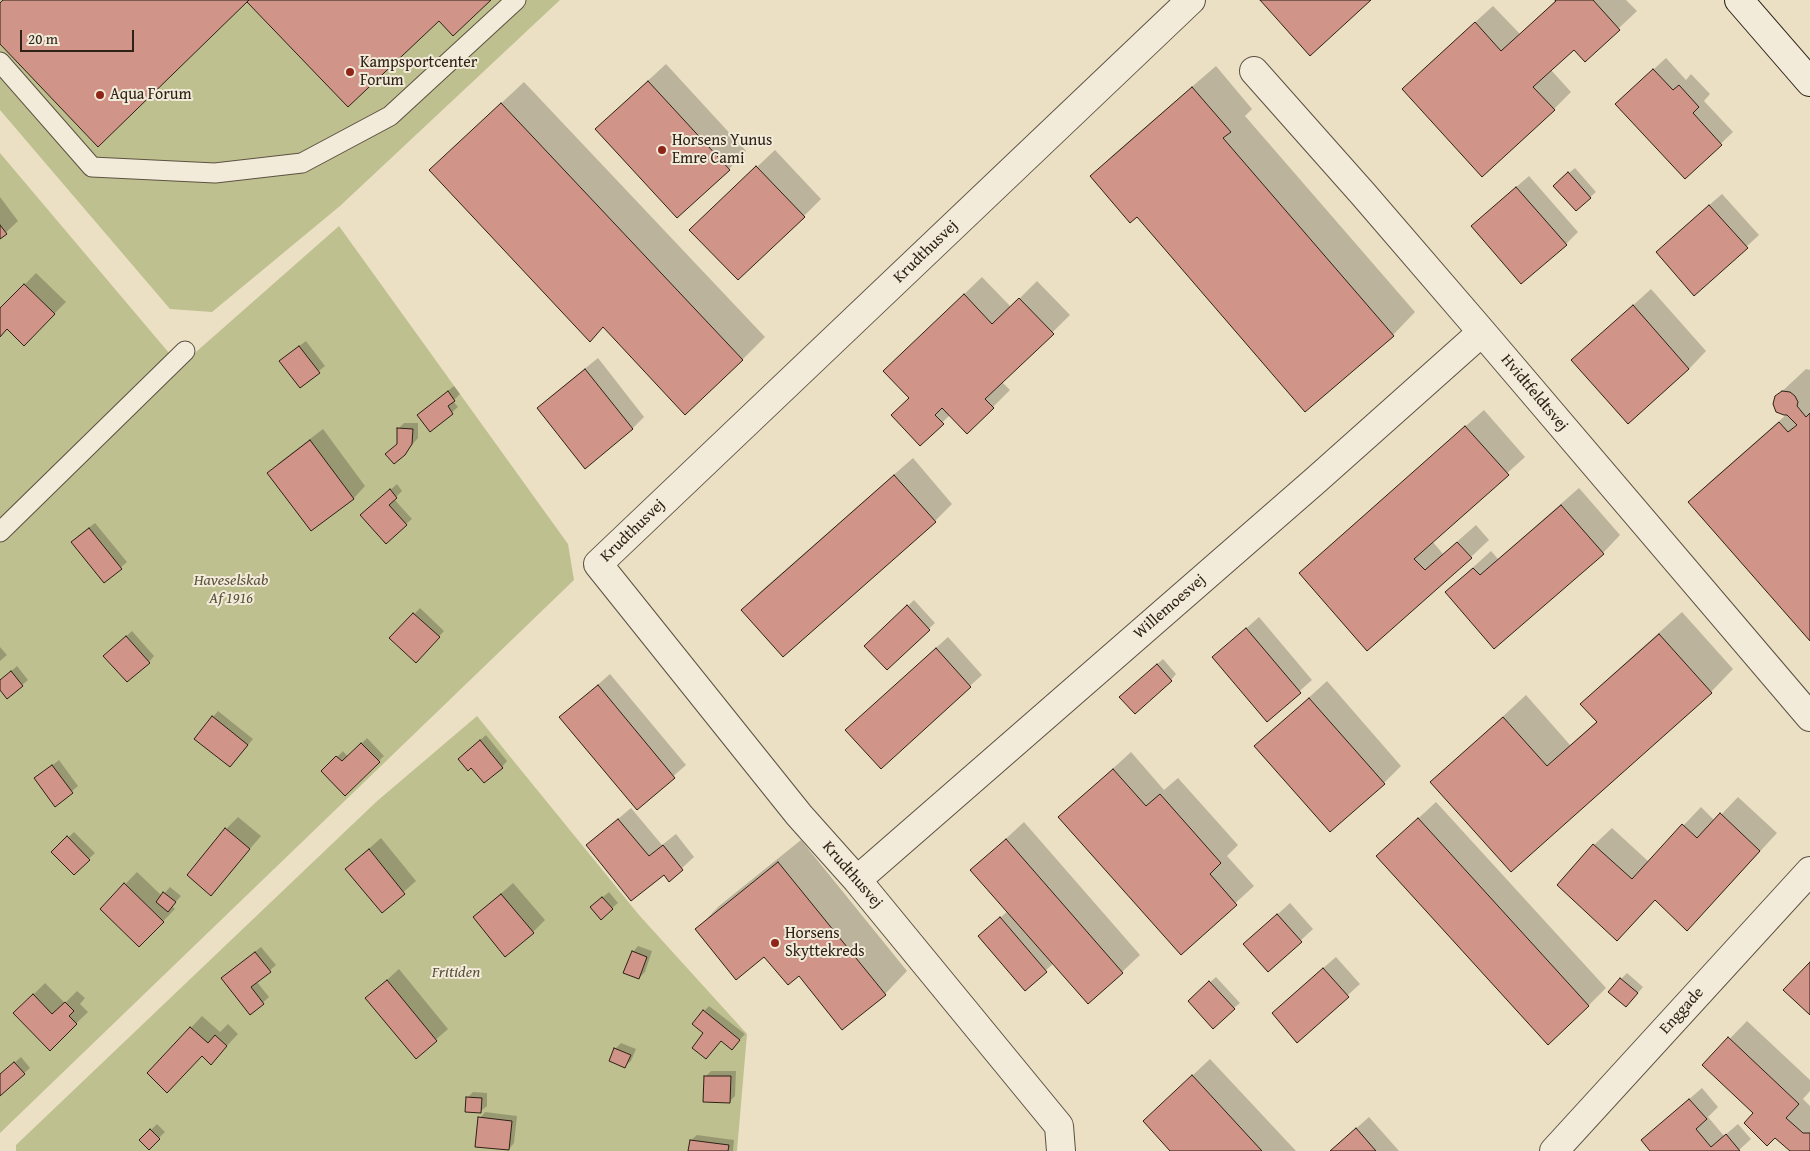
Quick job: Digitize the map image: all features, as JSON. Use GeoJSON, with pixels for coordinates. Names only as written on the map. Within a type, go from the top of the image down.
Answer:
{"type":"FeatureCollection","features":[{"type":"Feature","properties":{"kind":"street","name":"Krudthusvej"},"geometry":{"type":"LineString","coordinates":[[1061,1151],[1059,1126],[857,880],[799,815],[598,564],[1191,0]]}},
{"type":"Feature","properties":{"kind":"street"},"geometry":{"type":"LineString","coordinates":[[1739,0],[1810,82]]}},
{"type":"Feature","properties":{"kind":"street","name":"Hvidtfeldtsvej"},"geometry":{"type":"LineString","coordinates":[[1254,71],[1482,332],[1810,717]]}},
{"type":"Feature","properties":{"kind":"street","name":"Willemoesvej"},"geometry":{"type":"LineString","coordinates":[[857,880],[1316,480],[1482,332]]}},
{"type":"Feature","properties":{"kind":"street","name":"Enggade"},"geometry":{"type":"LineString","coordinates":[[1564,1147],[1810,872]]}},
{"type":"Feature","properties":{"kind":"lane"},"geometry":{"type":"LineString","coordinates":[[0,62],[92,167],[215,172],[302,163],[390,116],[516,0]]}},
{"type":"Feature","properties":{"kind":"lane"},"geometry":{"type":"LineString","coordinates":[[0,532],[185,351]]}},
{"type":"Feature","properties":{"kind":"green space"},"geometry":{"type":"Polygon","coordinates":[[[0,0],[560,0],[340,206],[212,312],[170,309],[0,110],[0,0]]]}},
{"type":"Feature","properties":{"kind":"green space","name":"Haveselskab Af 1916"},"geometry":{"type":"Polygon","coordinates":[[[0,153],[180,366],[339,226],[568,544],[574,580],[0,1133],[0,153]]]}},
{"type":"Feature","properties":{"kind":"green space","name":"Fritiden"},"geometry":{"type":"Polygon","coordinates":[[[477,716],[639,915],[747,1034],[737,1151],[16,1151],[16,1145],[376,802],[477,716]]]}},
{"type":"Feature","properties":{"kind":"building","name":"Aqua Forum"},"geometry":{"type":"Polygon","coordinates":[[[3,0],[249,0],[98,147],[0,44],[0,3],[3,0]]]}},
{"type":"Feature","properties":{"kind":"building","name":"Kampsportcenter Forum"},"geometry":{"type":"Polygon","coordinates":[[[249,0],[491,0],[453,36],[439,21],[348,107],[247,2],[249,0]]]}},
{"type":"Feature","properties":{"kind":"building"},"geometry":{"type":"Polygon","coordinates":[[[1260,0],[1371,0],[1310,56],[1260,0]]]}},
{"type":"Feature","properties":{"kind":"building"},"geometry":{"type":"Polygon","coordinates":[[[1555,0],[1593,0],[1620,30],[1585,62],[1574,50],[1533,87],[1555,110],[1482,177],[1402,89],[1475,22],[1501,51],[1555,0]]]}},
{"type":"Feature","properties":{"kind":"building"},"geometry":{"type":"Polygon","coordinates":[[[1653,69],[1673,90],[1679,85],[1699,107],[1693,113],[1722,145],[1685,179],[1615,104],[1653,69]]]}},
{"type":"Feature","properties":{"kind":"building","name":"Horsens Yunus Emre Cami"},"geometry":{"type":"Polygon","coordinates":[[[648,81],[730,170],[677,218],[595,129],[648,81]]]}},
{"type":"Feature","properties":{"kind":"building"},"geometry":{"type":"Polygon","coordinates":[[[1192,87],[1231,132],[1223,138],[1394,336],[1305,412],[1137,217],[1130,223],[1090,176],[1192,87]]]}},
{"type":"Feature","properties":{"kind":"building"},"geometry":{"type":"Polygon","coordinates":[[[501,103],[743,360],[685,415],[603,327],[590,342],[429,170],[501,103]]]}},
{"type":"Feature","properties":{"kind":"building","name":"Horsens Yunus Emre Cami"},"geometry":{"type":"Polygon","coordinates":[[[756,166],[805,217],[738,280],[689,230],[756,166]]]}},
{"type":"Feature","properties":{"kind":"building"},"geometry":{"type":"Polygon","coordinates":[[[1568,172],[1591,198],[1576,211],[1553,186],[1568,172]]]}},
{"type":"Feature","properties":{"kind":"building"},"geometry":{"type":"Polygon","coordinates":[[[1516,187],[1567,245],[1521,284],[1471,226],[1516,187]]]}},
{"type":"Feature","properties":{"kind":"building"},"geometry":{"type":"Polygon","coordinates":[[[1709,205],[1748,248],[1694,296],[1656,252],[1709,205]]]}},
{"type":"Feature","properties":{"kind":"building"},"geometry":{"type":"Polygon","coordinates":[[[0,225],[7,234],[0,239],[0,225]]]}},
{"type":"Feature","properties":{"kind":"building"},"geometry":{"type":"Polygon","coordinates":[[[24,284],[55,314],[24,346],[7,329],[0,337],[0,308],[24,284]]]}},
{"type":"Feature","properties":{"kind":"building"},"geometry":{"type":"Polygon","coordinates":[[[964,294],[992,324],[1019,298],[1054,334],[985,399],[994,408],[967,434],[942,408],[935,415],[944,424],[920,446],[891,415],[909,398],[883,371],[964,294]]]}},
{"type":"Feature","properties":{"kind":"building"},"geometry":{"type":"Polygon","coordinates":[[[1633,305],[1689,369],[1628,424],[1571,360],[1633,305]]]}},
{"type":"Feature","properties":{"kind":"building"},"geometry":{"type":"Polygon","coordinates":[[[299,346],[320,373],[300,388],[279,361],[299,346]]]}},
{"type":"Feature","properties":{"kind":"building"},"geometry":{"type":"Polygon","coordinates":[[[585,369],[633,429],[585,469],[537,408],[585,369]]]}},
{"type":"Feature","properties":{"kind":"building"},"geometry":{"type":"Polygon","coordinates":[[[448,391],[455,401],[448,406],[453,414],[430,432],[417,415],[448,391]]]}},
{"type":"Feature","properties":{"kind":"building"},"geometry":{"type":"Polygon","coordinates":[[[1782,391],[1790,392],[1795,396],[1798,402],[1797,406],[1806,417],[1810,413],[1810,641],[1688,502],[1779,422],[1788,432],[1797,425],[1787,415],[1776,412],[1773,404],[1775,396],[1782,391]]]}},
{"type":"Feature","properties":{"kind":"building"},"geometry":{"type":"Polygon","coordinates":[[[1465,426],[1509,475],[1414,559],[1425,570],[1457,542],[1472,558],[1367,651],[1299,573],[1465,426]]]}},
{"type":"Feature","properties":{"kind":"building"},"geometry":{"type":"Polygon","coordinates":[[[397,428],[413,429],[412,444],[405,455],[394,464],[385,454],[397,444],[397,428]]]}},
{"type":"Feature","properties":{"kind":"building"},"geometry":{"type":"Polygon","coordinates":[[[310,440],[354,499],[311,531],[267,473],[310,440]]]}},
{"type":"Feature","properties":{"kind":"building"},"geometry":{"type":"Polygon","coordinates":[[[894,475],[936,522],[783,657],[741,610],[894,475]]]}},
{"type":"Feature","properties":{"kind":"building"},"geometry":{"type":"Polygon","coordinates":[[[390,489],[397,498],[389,505],[407,525],[386,544],[360,515],[390,489]]]}},
{"type":"Feature","properties":{"kind":"building"},"geometry":{"type":"Polygon","coordinates":[[[1561,505],[1604,554],[1494,649],[1445,592],[1473,568],[1480,575],[1561,505]]]}},
{"type":"Feature","properties":{"kind":"building"},"geometry":{"type":"Polygon","coordinates":[[[89,528],[122,569],[104,583],[71,542],[89,528]]]}},
{"type":"Feature","properties":{"kind":"building"},"geometry":{"type":"Polygon","coordinates":[[[907,605],[930,630],[887,670],[864,646],[907,605]]]}},
{"type":"Feature","properties":{"kind":"building"},"geometry":{"type":"Polygon","coordinates":[[[413,613],[440,637],[416,663],[389,638],[413,613]]]}},
{"type":"Feature","properties":{"kind":"building"},"geometry":{"type":"Polygon","coordinates":[[[1246,628],[1301,693],[1267,722],[1212,657],[1246,628]]]}},
{"type":"Feature","properties":{"kind":"building"},"geometry":{"type":"Polygon","coordinates":[[[1659,634],[1712,693],[1511,872],[1430,782],[1503,717],[1547,766],[1597,722],[1580,704],[1659,634]]]}},
{"type":"Feature","properties":{"kind":"building"},"geometry":{"type":"Polygon","coordinates":[[[126,636],[150,663],[127,682],[103,656],[126,636]]]}},
{"type":"Feature","properties":{"kind":"building"},"geometry":{"type":"Polygon","coordinates":[[[936,648],[971,687],[881,769],[845,730],[936,648]]]}},
{"type":"Feature","properties":{"kind":"building"},"geometry":{"type":"Polygon","coordinates":[[[1157,664],[1172,681],[1135,714],[1119,697],[1157,664]]]}},
{"type":"Feature","properties":{"kind":"building"},"geometry":{"type":"Polygon","coordinates":[[[11,671],[23,686],[7,699],[0,690],[0,680],[11,671]]]}},
{"type":"Feature","properties":{"kind":"building"},"geometry":{"type":"Polygon","coordinates":[[[598,685],[675,778],[637,810],[559,717],[598,685]]]}},
{"type":"Feature","properties":{"kind":"building"},"geometry":{"type":"Polygon","coordinates":[[[1309,698],[1385,784],[1330,832],[1254,746],[1309,698]]]}},
{"type":"Feature","properties":{"kind":"building"},"geometry":{"type":"Polygon","coordinates":[[[212,716],[248,745],[230,767],[194,739],[212,716]]]}},
{"type":"Feature","properties":{"kind":"building"},"geometry":{"type":"Polygon","coordinates":[[[480,740],[503,768],[484,783],[471,768],[468,771],[458,759],[480,740]]]}},
{"type":"Feature","properties":{"kind":"building"},"geometry":{"type":"Polygon","coordinates":[[[361,743],[380,762],[345,796],[321,771],[336,756],[342,761],[361,743]]]}},
{"type":"Feature","properties":{"kind":"building"},"geometry":{"type":"Polygon","coordinates":[[[52,765],[73,793],[55,807],[34,778],[52,765]]]}},
{"type":"Feature","properties":{"kind":"building"},"geometry":{"type":"Polygon","coordinates":[[[1113,769],[1146,806],[1160,794],[1221,863],[1210,874],[1237,905],[1181,955],[1058,817],[1113,769]]]}},
{"type":"Feature","properties":{"kind":"building"},"geometry":{"type":"Polygon","coordinates":[[[1720,813],[1760,851],[1687,931],[1655,900],[1617,941],[1557,885],[1593,844],[1632,879],[1682,824],[1697,838],[1720,813]]]}},
{"type":"Feature","properties":{"kind":"building"},"geometry":{"type":"Polygon","coordinates":[[[1418,818],[1589,1006],[1548,1045],[1376,856],[1418,818]]]}},
{"type":"Feature","properties":{"kind":"building"},"geometry":{"type":"Polygon","coordinates":[[[618,819],[649,856],[663,845],[683,870],[669,882],[664,875],[631,901],[586,845],[618,819]]]}},
{"type":"Feature","properties":{"kind":"building"},"geometry":{"type":"Polygon","coordinates":[[[225,828],[250,849],[211,896],[187,875],[225,828]]]}},
{"type":"Feature","properties":{"kind":"building"},"geometry":{"type":"Polygon","coordinates":[[[67,836],[90,860],[74,875],[51,852],[67,836]]]}},
{"type":"Feature","properties":{"kind":"building"},"geometry":{"type":"Polygon","coordinates":[[[1006,839],[1123,973],[1088,1004],[970,870],[1006,839]]]}},
{"type":"Feature","properties":{"kind":"building"},"geometry":{"type":"Polygon","coordinates":[[[369,849],[405,894],[382,913],[345,869],[369,849]]]}},
{"type":"Feature","properties":{"kind":"building","name":"Horsens Skyttekreds"},"geometry":{"type":"Polygon","coordinates":[[[778,862],[886,995],[842,1030],[799,976],[788,985],[764,957],[736,980],[695,929],[778,862]]]}},
{"type":"Feature","properties":{"kind":"building"},"geometry":{"type":"Polygon","coordinates":[[[124,883],[164,922],[139,947],[100,909],[124,883]]]}},
{"type":"Feature","properties":{"kind":"building"},"geometry":{"type":"Polygon","coordinates":[[[163,892],[176,902],[168,912],[156,902],[163,892]]]}},
{"type":"Feature","properties":{"kind":"building"},"geometry":{"type":"Polygon","coordinates":[[[501,894],[534,933],[505,957],[473,917],[501,894]]]}},
{"type":"Feature","properties":{"kind":"building"},"geometry":{"type":"Polygon","coordinates":[[[602,897],[613,909],[601,920],[590,907],[602,897]]]}},
{"type":"Feature","properties":{"kind":"building"},"geometry":{"type":"Polygon","coordinates":[[[1277,914],[1302,942],[1268,972],[1243,944],[1277,914]]]}},
{"type":"Feature","properties":{"kind":"building"},"geometry":{"type":"Polygon","coordinates":[[[1000,917],[1047,972],[1025,991],[978,936],[1000,917]]]}},
{"type":"Feature","properties":{"kind":"building"},"geometry":{"type":"Polygon","coordinates":[[[632,951],[647,957],[639,979],[623,973],[632,951]]]}},
{"type":"Feature","properties":{"kind":"building"},"geometry":{"type":"Polygon","coordinates":[[[255,952],[271,972],[251,987],[264,1004],[250,1015],[221,978],[255,952]]]}},
{"type":"Feature","properties":{"kind":"building"},"geometry":{"type":"Polygon","coordinates":[[[1810,962],[1810,1015],[1783,990],[1810,962]]]}},
{"type":"Feature","properties":{"kind":"building"},"geometry":{"type":"Polygon","coordinates":[[[1323,968],[1349,997],[1297,1043],[1272,1013],[1323,968]]]}},
{"type":"Feature","properties":{"kind":"building"},"geometry":{"type":"Polygon","coordinates":[[[1620,978],[1638,993],[1626,1007],[1608,992],[1620,978]]]}},
{"type":"Feature","properties":{"kind":"building"},"geometry":{"type":"Polygon","coordinates":[[[387,980],[437,1041],[416,1059],[365,998],[387,980]]]}},
{"type":"Feature","properties":{"kind":"building"},"geometry":{"type":"Polygon","coordinates":[[[1209,981],[1235,1009],[1213,1029],[1188,1001],[1209,981]]]}},
{"type":"Feature","properties":{"kind":"building"},"geometry":{"type":"Polygon","coordinates":[[[33,994],[52,1014],[65,1002],[74,1011],[69,1016],[77,1024],[50,1051],[13,1013],[33,994]]]}},
{"type":"Feature","properties":{"kind":"building"},"geometry":{"type":"Polygon","coordinates":[[[703,1010],[740,1040],[732,1050],[721,1041],[706,1059],[692,1048],[703,1033],[692,1024],[703,1010]]]}},
{"type":"Feature","properties":{"kind":"building"},"geometry":{"type":"Polygon","coordinates":[[[190,1027],[208,1043],[215,1035],[227,1046],[211,1065],[202,1056],[167,1093],[147,1073],[190,1027]]]}},
{"type":"Feature","properties":{"kind":"building"},"geometry":{"type":"Polygon","coordinates":[[[1728,1037],[1799,1104],[1786,1118],[1803,1133],[1810,1133],[1810,1151],[1790,1151],[1775,1138],[1767,1146],[1744,1123],[1753,1113],[1702,1065],[1728,1037]]]}},
{"type":"Feature","properties":{"kind":"building"},"geometry":{"type":"Polygon","coordinates":[[[614,1048],[631,1055],[625,1068],[609,1061],[614,1048]]]}},
{"type":"Feature","properties":{"kind":"building"},"geometry":{"type":"Polygon","coordinates":[[[14,1062],[25,1074],[0,1096],[0,1074],[14,1062]]]}},
{"type":"Feature","properties":{"kind":"building"},"geometry":{"type":"Polygon","coordinates":[[[1192,1075],[1262,1151],[1170,1151],[1143,1121],[1192,1075]]]}},
{"type":"Feature","properties":{"kind":"building"},"geometry":{"type":"Polygon","coordinates":[[[704,1076],[731,1076],[730,1103],[703,1102],[704,1076]]]}},
{"type":"Feature","properties":{"kind":"building"},"geometry":{"type":"Polygon","coordinates":[[[466,1097],[482,1098],[481,1113],[465,1112],[466,1097]]]}},
{"type":"Feature","properties":{"kind":"building"},"geometry":{"type":"Polygon","coordinates":[[[1689,1099],[1707,1119],[1696,1129],[1711,1147],[1726,1134],[1740,1151],[1650,1151],[1641,1140],[1689,1099]]]}},
{"type":"Feature","properties":{"kind":"building"},"geometry":{"type":"Polygon","coordinates":[[[478,1117],[512,1121],[509,1150],[475,1147],[478,1117]]]}},
{"type":"Feature","properties":{"kind":"building"},"geometry":{"type":"Polygon","coordinates":[[[1356,1128],[1376,1151],[1330,1151],[1356,1128]]]}},
{"type":"Feature","properties":{"kind":"building"},"geometry":{"type":"Polygon","coordinates":[[[150,1129],[160,1139],[149,1150],[139,1140],[150,1129]]]}},
{"type":"Feature","properties":{"kind":"building"},"geometry":{"type":"Polygon","coordinates":[[[690,1140],[729,1145],[728,1151],[688,1151],[690,1140]]]}},
{"type":"Feature","properties":{"kind":"place","name":"Kampsportcenter Forum"},"geometry":{"type":"Point","coordinates":[350,72]}},
{"type":"Feature","properties":{"kind":"place","name":"Aqua Forum"},"geometry":{"type":"Point","coordinates":[100,95]}},
{"type":"Feature","properties":{"kind":"place","name":"Horsens Yunus Emre Cami"},"geometry":{"type":"Point","coordinates":[662,150]}},
{"type":"Feature","properties":{"kind":"place","name":"Horsens Skyttekreds"},"geometry":{"type":"Point","coordinates":[775,943]}}]}
